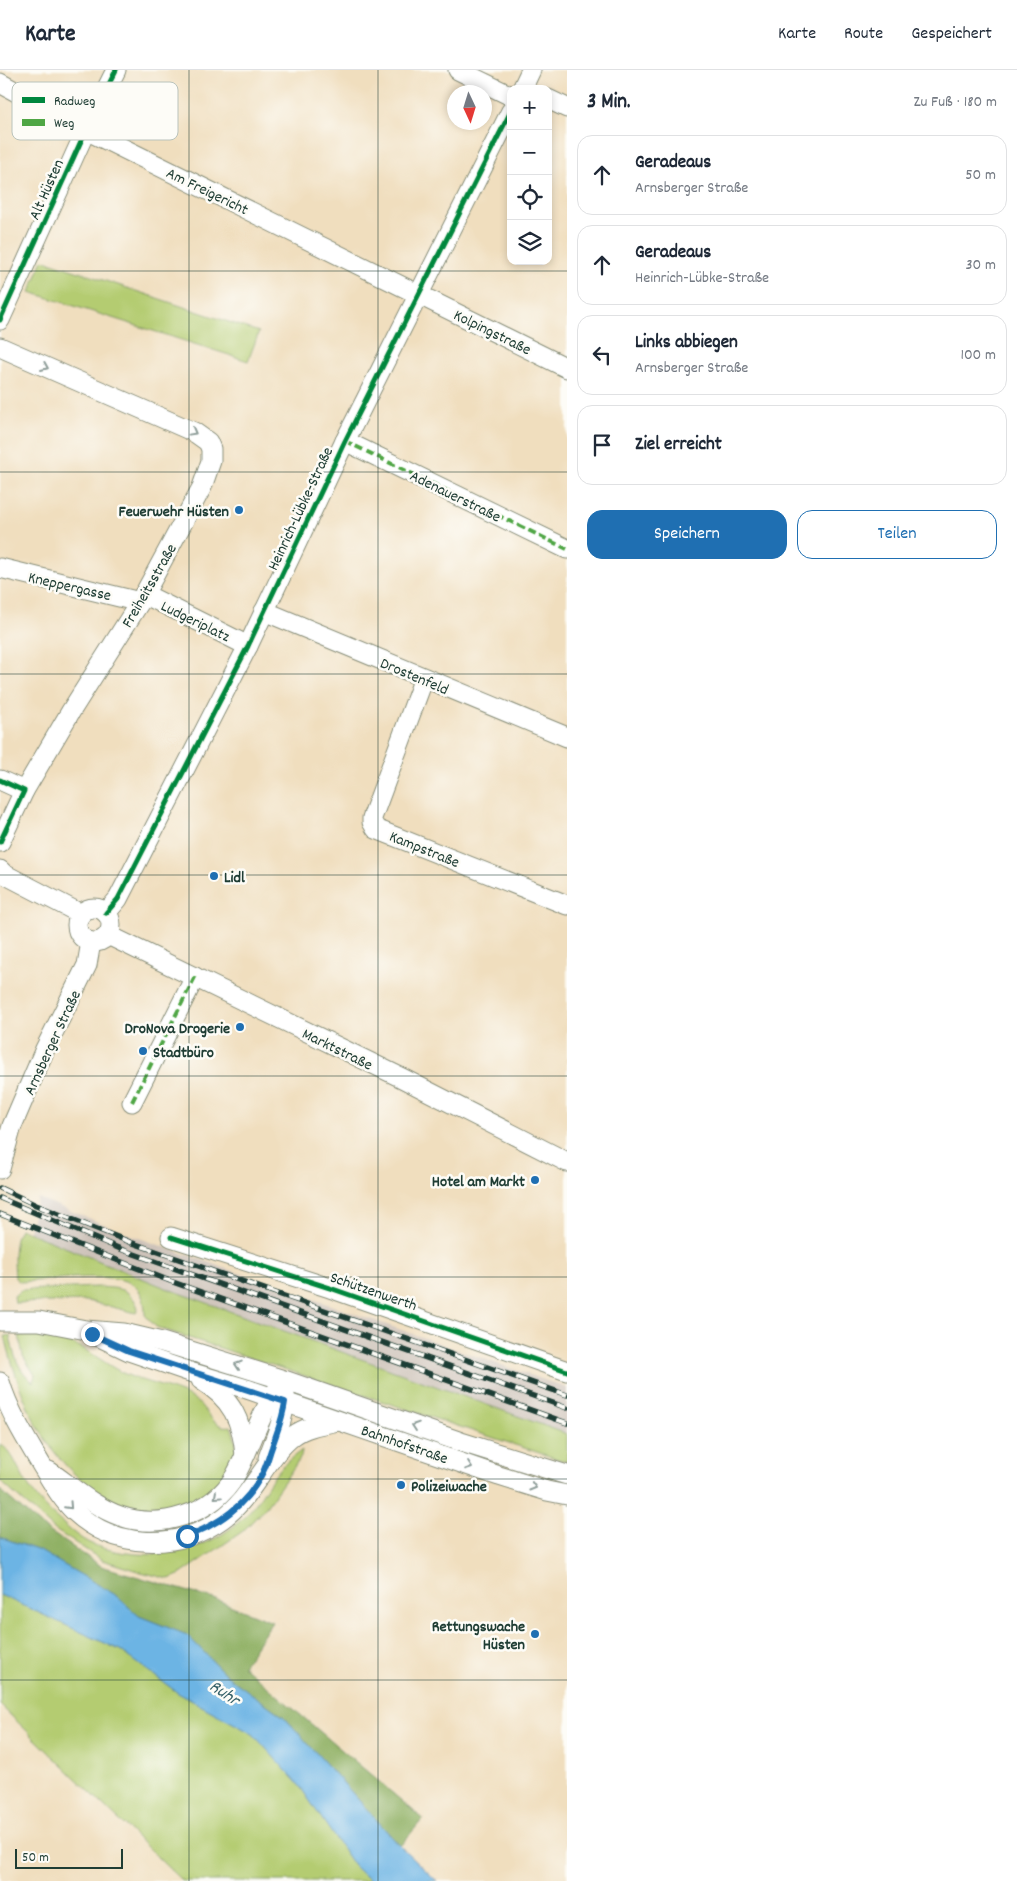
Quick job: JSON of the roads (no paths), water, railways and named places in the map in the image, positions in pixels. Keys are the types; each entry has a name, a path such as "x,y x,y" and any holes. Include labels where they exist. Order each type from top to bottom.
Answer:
{"street":[{"name":"Alt Hüsten","path":"110,82 116,70"},
{"path":"458,70 507,86"},
{"path":"523,85 531,70"},
{"name":"Am Freigericht","path":"0,84 12,90"},
{"path":"552,101 567,108"},
{"name":"Heinrich-Lübke-Straße","path":"106,913 118,899 248,646 345,441 507,119"},
{"name":"Alt Hüsten","path":"0,320 81,140"},
{"name":"Am Freigericht","path":"106,140 419,294"},
{"name":"Kolpingstraße","path":"419,294 567,368"},
{"name":"Freiheitsstraße","path":"0,347 194,432 208,442 212,454 208,472 183,525 142,598 71,711 24,791 0,842"},
{"name":"Adenauerstraße","path":"345,441 567,549"},
{"name":"Kneppergasse","path":"0,568 142,598"},
{"name":"Ludgeriplatz","path":"142,598 248,646"},
{"name":"Drostenfeld","path":"264,611 567,737"},
{"name":"Kampstraße","path":"424,678 372,818 374,826 567,905"},
{"path":"0,780 24,791"},
{"path":"0,870 4,874 81,914"},
{"path":"91,908 96,908 106,913 111,923 108,935 101,941 91,942 82,938 77,923 81,914 91,908"},
{"name":"Marktstraße","path":"108,935 195,976 567,1162"},
{"name":"Arnsberger Straße","path":"0,1169 12,1126 34,1075 87,965 91,942"},
{"path":"132,1102 195,976"},
{"name":"Schützenwerth","path":"171,1237 330,1288 567,1371"},
{"path":"0,1321 26,1320 67,1325 86,1330 115,1331 137,1335 284,1380 278,1400 263,1413 234,1478 208,1503 188,1515 164,1521 140,1520 116,1514 96,1504 42,1466"},
{"path":"86,1330 113,1345 278,1400"},
{"path":"190,1372 212,1387 232,1408 242,1430 245,1456"},
{"name":"Bahnhofstraße","path":"284,1380 461,1442 567,1475"},
{"path":"0,1382 15,1420 64,1501 86,1521 117,1536 151,1542 187,1536 214,1525 238,1506 262,1473 294,1436 315,1426 341,1421"},
{"path":"262,1473 283,1417 278,1400"},
{"name":"Bahnhofstraße","path":"278,1400 499,1476 567,1495"}],"water":[{"name":"Ruhr","path":"0,1537 40,1551 114,1594 139,1616 187,1635 227,1676 284,1717 400,1846 437,1881 370,1881 354,1866 299,1785 253,1734 178,1693 120,1650 0,1595"}],"railway":[{"path":"0,1188 36,1205 130,1242 567,1395"},
{"path":"0,1198 123,1250 567,1408"},
{"path":"0,1214 170,1281 567,1423"}],"place":[{"name":"Feuerwehr Hüsten","path":"239,510"},
{"name":"Lidl","path":"214,876"},
{"name":"DroNova Drogerie","path":"240,1027"},
{"name":"Stadtbüro","path":"143,1051"},
{"name":"Hotel am Markt","path":"535,1180"},
{"name":"Polizeiwache","path":"401,1485"},
{"name":"Rettungswache Hüsten","path":"535,1634"}]}
